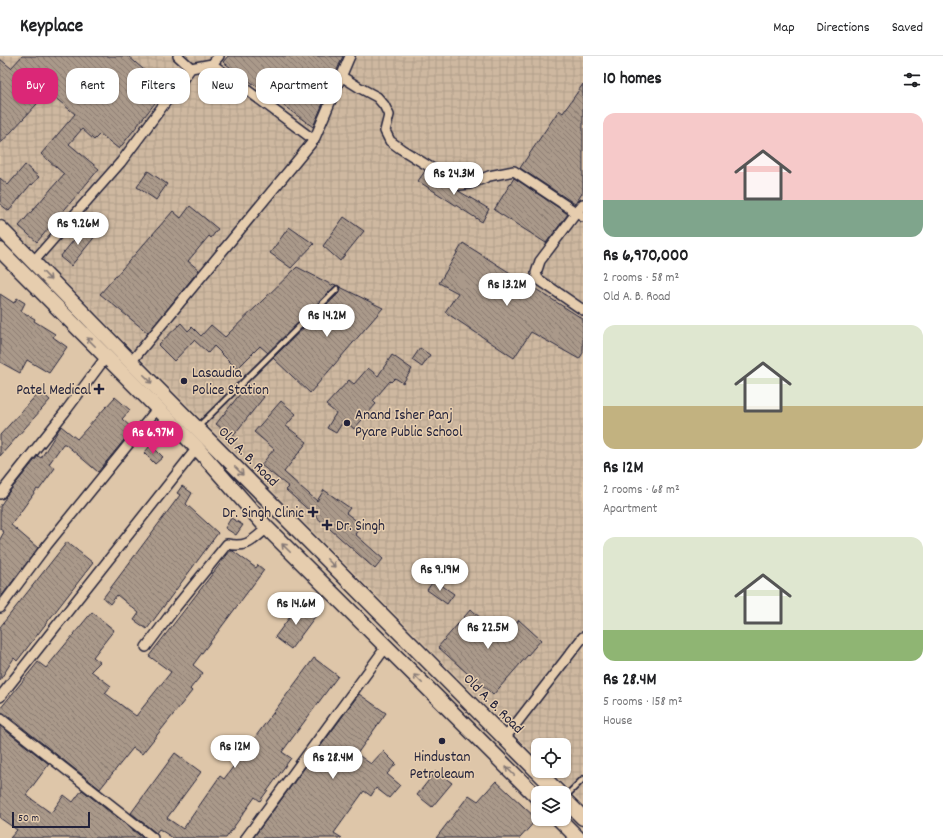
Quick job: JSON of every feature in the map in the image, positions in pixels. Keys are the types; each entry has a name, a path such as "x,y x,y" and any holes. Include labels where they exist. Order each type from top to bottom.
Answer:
{"main road":[{"name":"Old A. B. Road","path":"0,228 551,786"},
{"name":"Old A. B. Road","path":"0,250 197,448 267,528 531,791"},
{"path":"571,805 583,818"},
{"path":"566,826 578,838"}],"street":[{"path":"178,56 191,68"},
{"path":"33,262 120,162 191,68 212,64 220,56"},
{"path":"342,74 350,56"},
{"path":"212,64 314,140"},
{"path":"342,77 376,97 384,105 389,115 385,131 390,141 459,185 470,184 489,176 514,171 580,215"},
{"path":"131,362 314,140 329,104"},
{"path":"583,204 580,215 540,260 536,273 538,279 583,310"},
{"path":"0,494 65,412 106,357"},
{"path":"0,608 47,545 157,409"},
{"path":"0,697 197,448"},
{"path":"146,647 176,606 227,544 240,546 248,544 267,528"},
{"path":"505,738 583,637"},
{"path":"246,838 386,647"},
{"path":"0,718 153,838"}],"lane":[{"path":"197,428 337,289"},
{"path":"571,791 583,779"}],"shaded area":[{"path":"0,56 583,56 583,804 571,792 571,786 566,786 558,778 571,778 571,738 531,738 531,751 0,216"}],"building":[{"path":"22,56 128,56 142,68 127,68 127,104 154,104 119,149 100,134 94,140 82,129 69,144 99,169 37,242 19,226 64,174 41,154 75,114 58,100 58,68 12,68 12,104 37,104 0,144 0,59 11,68"},
{"path":"228,56 343,56 338,68 256,68 256,86 248,80 248,68 231,68 223,62"},
{"path":"583,84 583,192 575,204 520,168 559,110 563,113"},
{"path":"281,104 323,104 313,127"},
{"path":"25,165 39,177 32,185 31,184 9,211 0,204 0,178 8,185"},
{"path":"148,171 167,184 156,200 137,187"},
{"path":"425,171 489,209 482,222 418,181"},
{"path":"514,178 568,214 546,243 494,210"},
{"path":"190,206 218,229 211,238 209,236 188,261 199,270 148,333 100,294 173,211 181,218"},
{"path":"344,217 364,231 340,261 323,246"},
{"path":"86,225 97,234 71,266 60,257"},
{"path":"289,227 314,244 291,268 270,253"},
{"path":"463,243 583,319 583,353 579,359 531,332 514,358 445,312 458,293 439,283"},
{"path":"297,267 332,285 336,285 268,353 260,346 237,369 214,346 208,353 194,340 174,361 158,345 181,323 188,331 192,327 201,336 211,325 225,337"},
{"path":"340,287 383,308 310,393 273,358 340,292"},
{"path":"0,294 14,303 17,298 25,303 21,311 35,319 34,321 55,334 53,337 67,347 49,373 27,360 20,373 0,362"},
{"path":"420,348 430,355 422,367 412,360"},
{"path":"392,355 412,369 403,383 395,378 391,382 390,381 373,401 376,404 354,429 344,420 336,433 327,428 336,413 326,405 349,380 354,384 368,368 378,376"},
{"path":"248,384 264,397 232,437 216,424"},
{"path":"40,391 50,400 0,456 0,435"},
{"path":"115,397 130,410 122,419 133,429 98,472 65,444 63,444 49,464 55,468 39,490 37,489 11,525 38,548 0,598 0,539 4,532 0,529 0,506 5,497 38,456 41,458 61,426 77,439"},
{"path":"281,401 296,414 286,426 307,442 284,472 317,501 324,490 350,508 346,513 362,525 355,534 383,559 375,569 286,490 289,487 261,465 274,449 254,432"},
{"path":"151,445 163,457 155,464 144,453"},
{"path":"182,486 192,493 186,504 218,533 147,629 134,620 139,613 117,595 110,604 103,598 180,495 177,493"},
{"path":"231,518 243,525 236,535 225,528"},
{"path":"67,542 93,563 17,661 14,658 0,680 0,627"},
{"path":"230,551 233,551 256,568 258,565 264,570 193,665 203,673 190,689 192,691 142,754 133,748 100,789 4,713 0,712 0,709 38,662 46,668 92,612 114,630 93,657 100,662 91,671 111,686 105,693 136,716 171,672 149,656"},
{"path":"434,580 454,594 447,604 427,590"},
{"path":"301,602 317,614 291,649 275,637"},
{"path":"471,609 503,639 519,620 541,640 493,695 438,647"},
{"path":"314,658 338,676 282,752 291,758 260,801 255,797 226,838 173,838 159,829 156,833 131,813 175,753 201,772 167,818 183,829 220,776 224,779"},
{"path":"359,694 386,713 357,754 371,764 383,751 396,764 387,774 400,785 389,798 376,788 371,796 364,791 334,833 342,838 253,838"},
{"path":"0,726 49,764 26,795 51,813 64,795 73,802 82,790 143,838 10,838 17,830 0,818"},
{"path":"436,771 452,783 432,807 417,795"},
{"path":"496,781 531,813 531,826 520,838 436,838 469,795 478,801"}],"place":[{"name":"Lasaudia Police Station","path":"184,381"},
{"name":"Patel Medical","path":"99,389"},
{"name":"Anand Isher Panj Pyare Public School","path":"347,423"},
{"name":"Dr. Singh Clinic","path":"313,512"},
{"name":"Dr. Singh","path":"327,525"},
{"name":"Hindustan Petroleaum","path":"442,741"}]}
